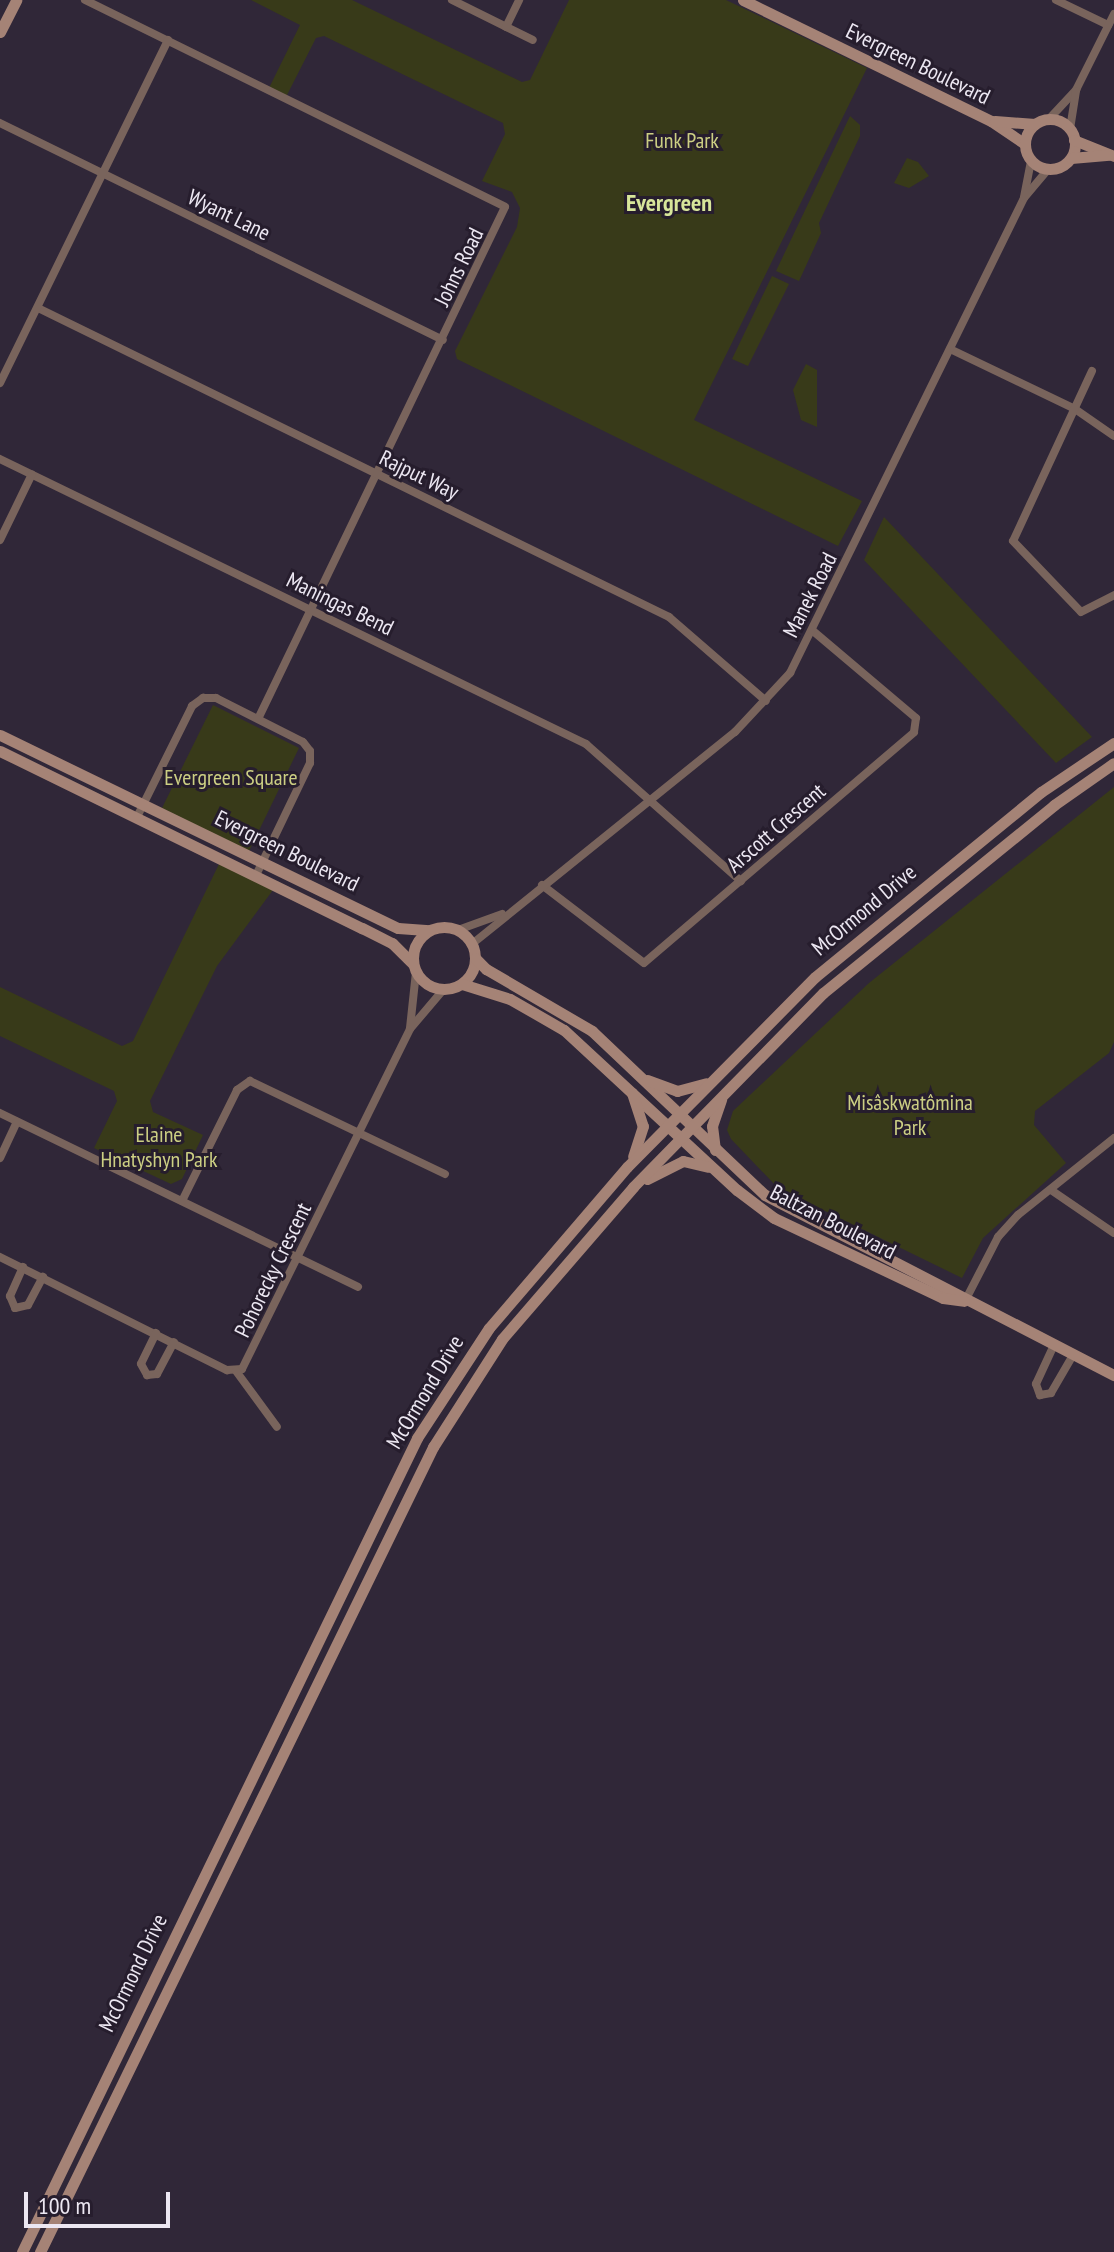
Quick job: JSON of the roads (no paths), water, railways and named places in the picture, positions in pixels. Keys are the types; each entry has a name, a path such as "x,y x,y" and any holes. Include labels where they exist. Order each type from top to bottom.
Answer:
{"main road":[{"path":"0,32 16,0"},
{"name":"Evergreen Boulevard","path":"743,0 759,4 991,121 1025,144"},
{"path":"1049,119 1112,155 1071,158 1049,168 1031,161 1025,144 1035,124 1049,119"},
{"name":"Evergreen Boulevard","path":"991,121 1035,124"},
{"path":"1071,158 1072,134"},
{"name":"Evergreen Boulevard","path":"0,735 398,928 429,930"},
{"name":"McOrmond Drive","path":"22,2252 417,1438 489,1328 627,1167 815,977 1041,792 1114,743"},
{"name":"Evergreen Boulevard","path":"0,751 392,943 414,968"},
{"name":"McOrmond Drive","path":"40,2252 433,1447 502,1339 633,1187 823,993 1042,814 1114,763"},
{"path":"627,1167 643,1126 629,1086 546,1018 510,999 462,984 443,990 427,985 414,968 415,945 429,930 458,930 472,944 475,958 486,969 579,1021 677,1115"},
{"path":"462,984 475,958"},
{"path":"640,1077 677,1091 717,1076"},
{"name":"Baltzan Boulevard","path":"629,1086 715,1169 792,1228 943,1298 965,1301"},
{"path":"715,1150 712,1126 723,1095"},
{"name":"Baltzan Boulevard","path":"677,1115 773,1200 947,1286 965,1301 1114,1375"},
{"path":"633,1187 683,1161 715,1169"}],"street":[{"name":"Johns Road","path":"85,0 505,207 258,719"},
{"path":"452,0 533,40"},
{"path":"506,27 519,0"},
{"path":"1056,0 1108,25"},
{"path":"1049,119 1076,90 1114,14"},
{"path":"0,383 168,40"},
{"path":"1072,134 1076,90"},
{"name":"Wyant Lane","path":"0,123 443,340"},
{"name":"Manek Road","path":"1024,198 1031,161"},
{"name":"Manek Road","path":"472,944 652,799 766,701 790,673 1024,198 1049,168"},
{"name":"Rajput Way","path":"38,308 669,617 766,701"},
{"path":"950,349 1075,409 1114,436"},
{"path":"1092,371 1013,541 1081,612 1114,595"},
{"name":"Maningas Bend","path":"0,459 566,733 603,756 741,881"},
{"path":"0,540 32,474"},
{"name":"Arscott Crescent","path":"542,885 644,963 917,727 916,718 813,631"},
{"path":"137,817 197,701 216,698 303,742 311,757 256,875"},
{"name":"Manek Road","path":"458,930 507,913"},
{"name":"Pohorecky Crescent","path":"410,1029 414,968"},
{"name":"Pohorecky Crescent","path":"236,1371 247,1364 410,1029 443,990"},
{"path":"182,1201 246,1082 445,1174"},
{"path":"0,1113 358,1287"},
{"path":"0,1158 17,1122"},
{"path":"965,1301 998,1237 1114,1138"},
{"path":"1051,1190 1114,1233"},
{"path":"0,1257 236,1371 277,1427"},
{"path":"23,1267 10,1296 15,1308 28,1305 43,1277"},
{"path":"156,1333 141,1364 147,1375 157,1374 174,1342"},
{"path":"1054,1345 1036,1384 1040,1395 1051,1393 1073,1355"}],"district":[{"name":"Evergreen","path":"669,203"}],"park label":[{"name":"Funk Park","path":"682,141"},
{"name":"Evergreen Square","path":"231,778"},
{"name":"Misâskwatômina Park","path":"910,1114"},
{"name":"Elaine Hnatyshyn Park","path":"159,1146"}]}
